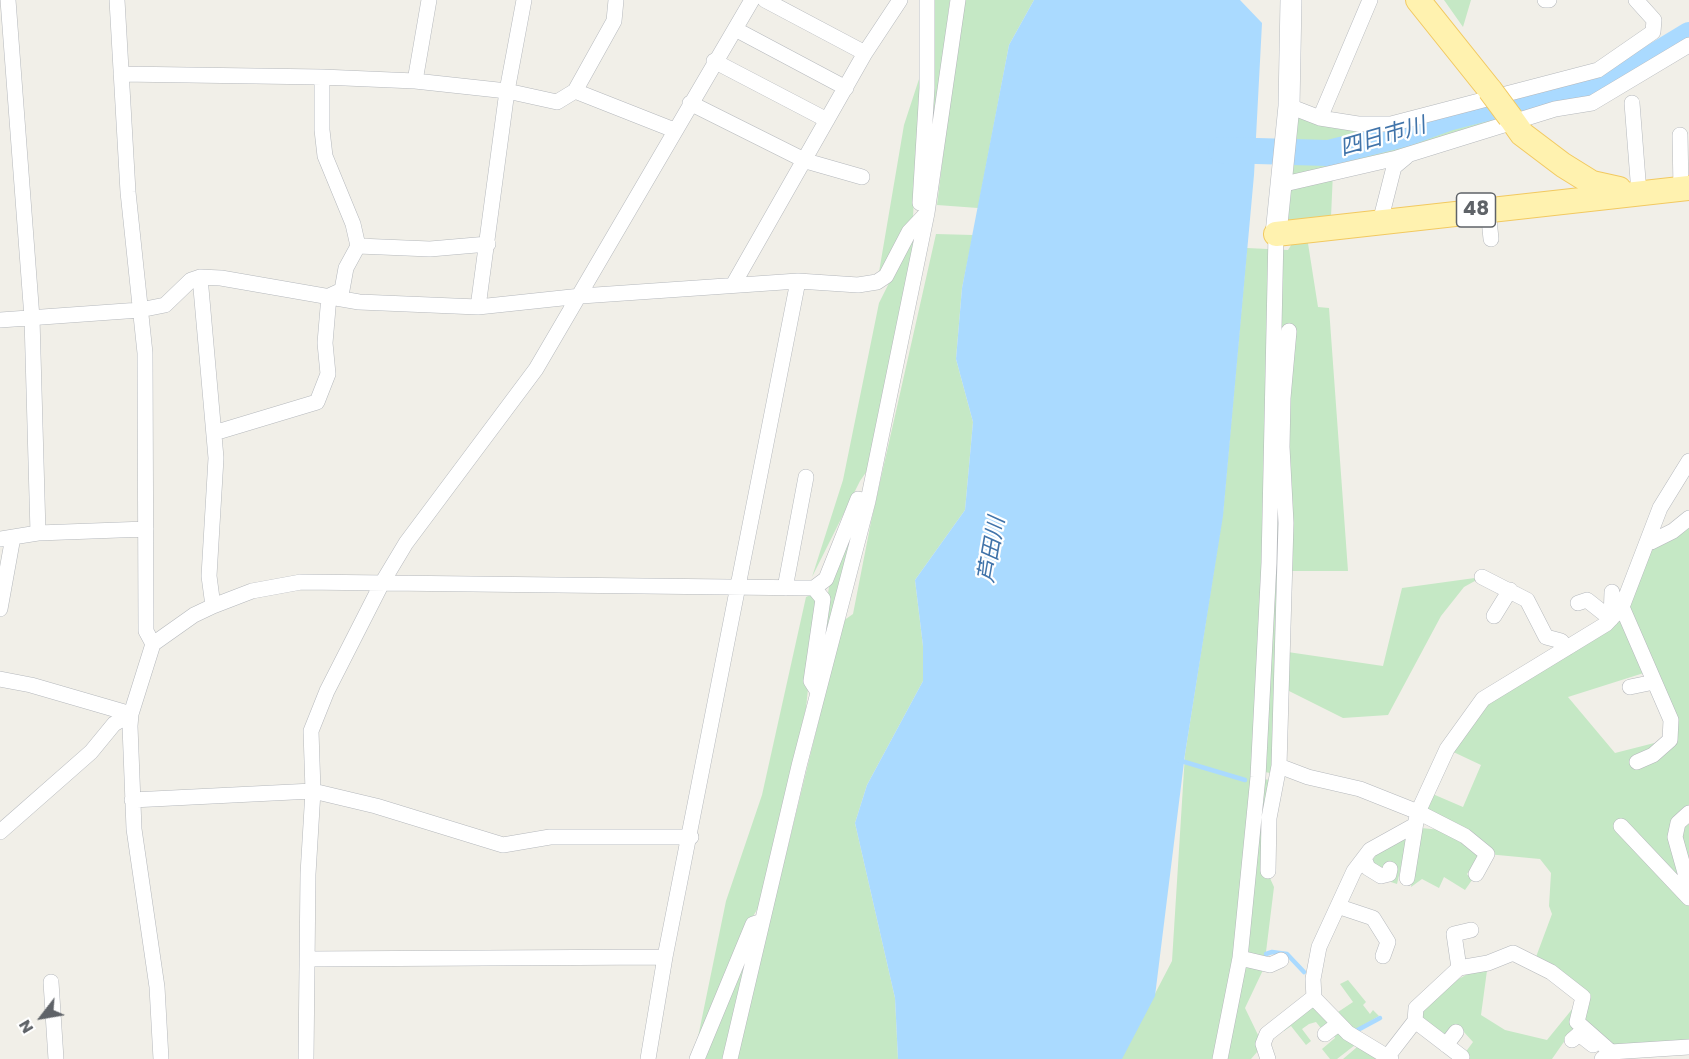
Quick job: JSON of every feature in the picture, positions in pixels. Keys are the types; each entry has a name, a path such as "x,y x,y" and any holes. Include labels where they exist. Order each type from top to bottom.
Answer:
{"main road":[{"name":"48","path":"1418,0 1522,134 1563,165 1592,183 1620,190 1639,191"},
{"name":"48","path":"1276,234 1639,191 1682,188"}],"street":[{"path":"8,0 32,318 38,533"},
{"path":"117,0 128,192 145,353 146,631 153,644"},
{"path":"415,81 429,0"},
{"path":"478,307 507,91 524,0"},
{"path":"121,74 322,76 415,81 507,91 557,102 575,91 614,21 616,0"},
{"path":"306,1059 308,874 313,791 311,731 327,691 382,583 406,543 536,369 581,296 714,61 752,0"},
{"path":"765,0 865,53"},
{"path":"733,285 806,161 865,53 900,0"},
{"path":"927,0 927,88 920,203 927,213"},
{"path":"730,1059 818,692 868,501 927,213 958,0"},
{"path":"1220,1059 1240,958 1258,777 1276,447 1276,234 1289,106 1291,0"},
{"path":"1320,118 1370,0"},
{"path":"1289,106 1320,118 1358,124 1391,124 1598,70 1653,32 1654,20 1636,0"},
{"path":"735,28 846,88"},
{"path":"1280,180 1410,154 1511,119 1592,103 1689,45"},
{"path":"714,61 827,120"},
{"path":"322,76 322,130 325,156 353,224 358,246 346,268 342,290 329,296"},
{"path":"575,91 674,130"},
{"path":"690,103 806,161 862,177"},
{"path":"1632,103 1639,191"},
{"path":"1680,135 1682,188"},
{"path":"1380,222 1394,167 1410,154"},
{"path":"1488,209 1491,239"},
{"path":"0,320 140,310 165,305 191,280 200,277 359,302 478,307 581,296 798,281 858,285 877,282 886,276 909,232 927,213"},
{"path":"358,246 430,249 488,244"},
{"path":"200,277 216,458 209,576 213,606"},
{"path":"648,1059 665,957 740,587 798,281"},
{"path":"214,433 317,402 328,374 325,343 329,296"},
{"path":"1268,871 1269,818 1279,766 1286,523 1276,447 1289,331"},
{"path":"1407,878 1417,817 1447,749 1483,699 1611,619 1622,607 1660,508 1689,461"},
{"path":"785,588 806,477"},
{"path":"161,1059 157,987 134,829 132,800 131,714 153,644 194,615 213,606 252,591 301,582 814,588 826,579 858,499 868,501"},
{"path":"1648,541 1651,542 1673,531 1689,518"},
{"path":"0,609 7,538 38,533 146,530"},
{"path":"1482,577 1527,600 1546,637 1561,641 1567,648"},
{"path":"814,588 823,599 810,681 818,692"},
{"path":"1494,616 1510,590"},
{"path":"1611,619 1612,592"},
{"path":"1578,603 1587,600 1611,619"},
{"path":"1622,607 1671,720 1670,740 1653,755 1638,762"},
{"path":"0,679 31,685 131,714"},
{"path":"1630,687 1654,682"},
{"path":"0,832 91,752 114,724 131,714"},
{"path":"1279,766 1308,777 1360,789 1417,817 1465,836 1487,854 1476,874"},
{"path":"132,800 313,791 376,806 503,845 549,837 690,837"},
{"path":"1689,813 1678,823 1675,837 1689,888"},
{"path":"1417,817 1370,850 1353,871 1340,907 1319,947 1312,979 1314,997 1348,1033 1390,1058 1415,1021 1416,1008 1459,968 1488,963 1514,953 1551,972 1582,997 1577,1022 1606,1055"},
{"path":"1621,826 1689,898"},
{"path":"1364,858 1368,868 1381,876 1389,874 1390,868"},
{"path":"1340,907 1373,918 1388,942 1383,956"},
{"path":"697,1059 753,924 762,921"},
{"path":"1459,968 1454,934 1471,930"},
{"path":"307,959 665,957"},
{"path":"1240,958 1273,967"},
{"path":"51,982 56,1059"},
{"path":"1268,1059 1263,1044 1267,1034 1314,997"},
{"path":"1415,1021 1462,1057"},
{"path":"1325,1034 1338,1024"},
{"path":"1446,1045 1456,1032"},
{"path":"1572,1040 1579,1034 1606,1055 1689,1047"}],"green space":[{"path":"934,0 950,0 930,156"},
{"path":"962,0 1034,0 1009,45 978,208 937,205"},
{"path":"1444,0 1471,0 1463,27"},
{"path":"1689,24 1689,46 1603,95 1333,172 1331,217 1277,223 1289,106 1358,124 1595,77"},
{"path":"920,76 913,217 885,272 879,272 904,125"},
{"path":"936,234 973,235 962,288 956,359 973,422 965,510 915,580 923,646 923,681 867,785 855,823 895,998 898,1059 736,1059 843,621 853,614 871,522"},
{"path":"1307,237 1318,307 1329,308 1348,571 1284,571 1281,651 1383,666 1402,588 1482,577 1464,587 1441,616 1388,715 1343,718 1281,687 1276,774 1259,771 1240,958 1217,1059 1121,1059 1172,961 1185,754 1223,512 1247,248 1288,250 1295,239"},
{"path":"910,241 916,241 869,468 860,481 812,577 843,480 879,303"},
{"path":"860,510 816,670 829,587"},
{"path":"1689,518 1689,1047 1611,1052 1577,1023 1552,1059 1464,1059 1462,1057 1473,1042 1463,1031 1449,1037 1417,1016 1453,982 1488,963 1481,1015 1505,1030 1547,1040 1582,997 1533,965 1552,914 1549,906 1551,873 1540,859 1487,854 1418,812 1428,792 1463,807 1481,765 1447,749 1483,699 1606,624 1644,551","holes":["1650,671 1678,737 1615,753 1568,697"]},
{"path":"813,594 817,603 806,708 758,908 740,938 697,1042 726,901 762,795 806,597"},
{"path":"1263,779 1271,780 1264,865 1274,887 1265,960 1245,955"},
{"path":"1421,828 1442,830 1481,856 1467,874 1472,880 1465,890 1444,877 1439,888 1422,879 1411,887"},
{"path":"1409,832 1397,884 1391,882 1396,875 1394,865 1386,863 1381,872 1370,864 1380,849"},
{"path":"753,934 723,1059 702,1059"},
{"path":"1244,965 1263,970 1245,1008 1259,1037 1257,1052 1251,1059 1227,1059"},
{"path":"1348,980 1366,1002 1363,1005 1370,1014 1373,1010 1379,1016 1353,1031 1335,1014 1353,1002 1340,984"},
{"path":"1315,1002 1333,1025 1324,1032 1316,1022 1302,1029 1311,1041 1306,1045 1291,1026 1284,1031 1280,1027"},
{"path":"1336,1029 1355,1045 1337,1059 1330,1059 1322,1049 1335,1038 1332,1032"},
{"path":"1363,1042 1391,1059 1343,1059"}],"water":[{"name":"芦田川","path":"1034,0 1240,0 1262,23 1254,175 1223,516 1185,754 1155,996 1122,1059 898,1059 895,998 855,823 867,785 923,681 923,646 915,580 965,510 973,422 956,359 962,288 1009,45"}],"waterway":[{"name":"四日市川","path":"1221,150 1328,153 1404,134 1448,118 1526,98 1571,91 1597,91 1689,35"},
{"path":"1178,760 1245,780"},
{"path":"1266,954 1272,952 1287,954 1304,972"},
{"path":"1354,1032 1380,1018"}]}
